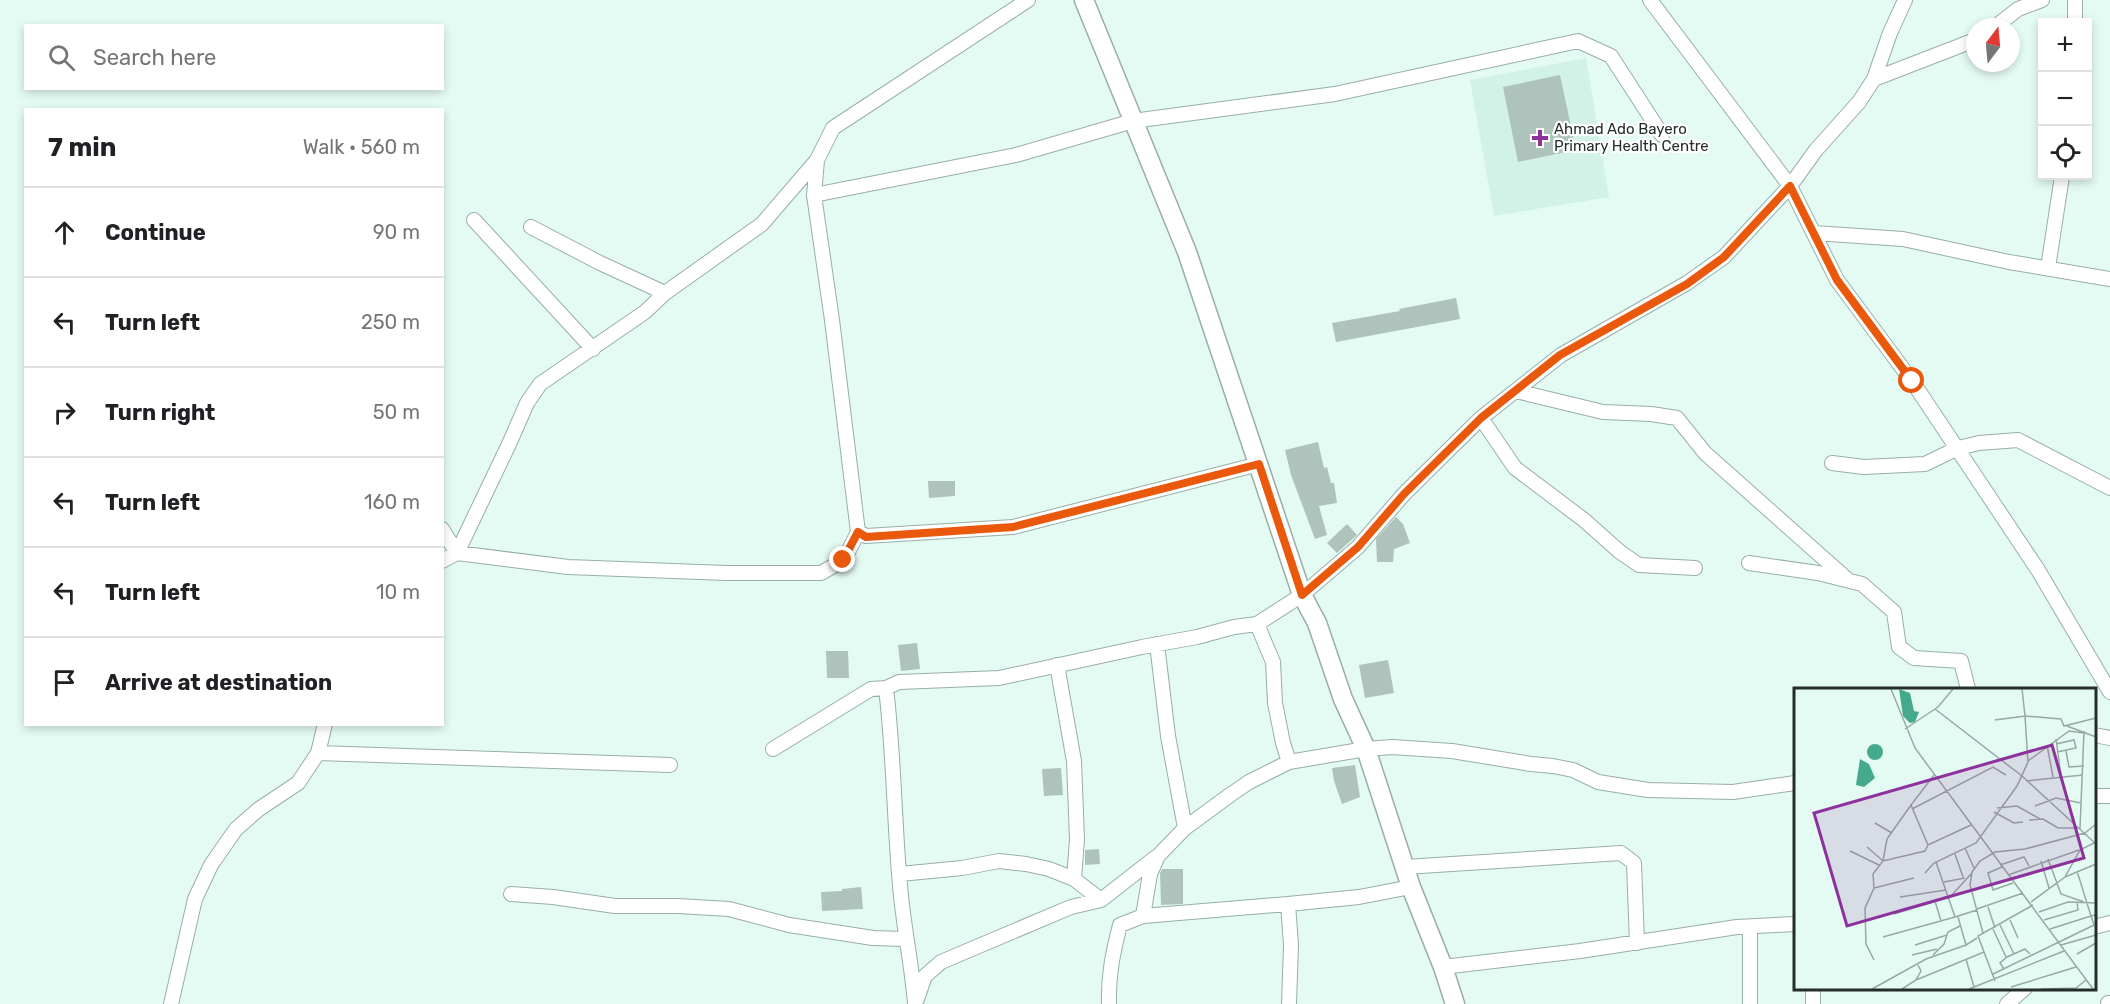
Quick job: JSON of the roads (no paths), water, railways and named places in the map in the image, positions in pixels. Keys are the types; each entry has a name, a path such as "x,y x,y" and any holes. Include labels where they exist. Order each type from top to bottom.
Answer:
{"street":[{"path":"457,553 527,403 540,384 593,350 645,312 665,293 762,224 817,160 833,128 1028,0"},
{"path":"1084,0 1187,252 1302,595 1317,623 1343,699 1366,749 1411,887 1455,1004"},
{"path":"1650,0 1790,186 1837,280 1912,381 1958,448 2038,570 2110,692"},
{"path":"773,749 871,689 886,688 899,682 999,678 1057,664 1257,624 1302,595 1358,547 1404,494 1481,418 1560,355 1687,284 1724,257 1790,186 1816,150 1859,102 1874,79 1890,33 1905,0"},
{"path":"2006,18 2018,9 2042,0"},
{"path":"2075,0 2075,18"},
{"path":"814,195 1016,155 1133,121 1335,94 1578,41 1611,56 1662,135"},
{"path":"1874,79 1966,43"},
{"path":"444,560 457,553 568,567 726,573 821,573 843,560 858,532 814,195 817,160"},
{"path":"2048,268 2061,180"},
{"path":"474,220 593,350"},
{"path":"531,227 600,263 665,293"},
{"path":"1814,233 1903,239 2110,279"},
{"path":"1516,391 1603,412 1650,414 1677,418 1705,453 1848,580"},
{"path":"1481,418 1515,468 1584,520 1620,552 1639,565 1695,568"},
{"path":"1832,463 1864,467 1924,464 1958,448 1979,443 2018,440 2110,488"},
{"path":"858,532 866,537 1013,527 1259,464"},
{"path":"444,532 457,553"},
{"path":"1749,563 1818,573 1862,584 1894,612 1899,647 1914,658 1961,661 1968,688"},
{"path":"1257,624 1273,662 1275,703 1289,762"},
{"path":"1157,644 1168,736 1185,828"},
{"path":"1057,664 1074,761 1077,839 1074,879"},
{"path":"886,688 892,738 905,939 912,969 915,1004"},
{"path":"171,1004 195,899 211,865 236,829 259,809 298,783 318,753 325,726"},
{"path":"2095,735 2110,738"},
{"path":"915,1004 925,976 941,962 1071,907 1101,900 1158,856 1185,828 1249,782 1289,762 1392,747 1452,751 1531,764 1553,765 1573,770 1598,782 1648,790 1733,792 1794,783"},
{"path":"318,753 670,765"},
{"path":"1405,867 1621,854 1634,863 1637,943"},
{"path":"1143,916 1150,874 1158,856"},
{"path":"900,874 962,868 999,861 1026,864 1049,869 1074,879 1101,900"},
{"path":"1109,1004 1108,981 1120,926 1143,916 1359,897 1411,887"},
{"path":"511,894 553,897 615,906 729,909 789,925 873,938 905,939"},
{"path":"1288,904 1291,945 1289,1004"},
{"path":"2095,927 2110,923"},
{"path":"1443,967 1580,951 1750,927 1794,924"},
{"path":"1750,927 1750,1004"},
{"path":"2007,1004 2023,989"}],"place":[{"name":"Ahmad Ado Bayero Primary Health Centre","path":"1540,138"}]}
